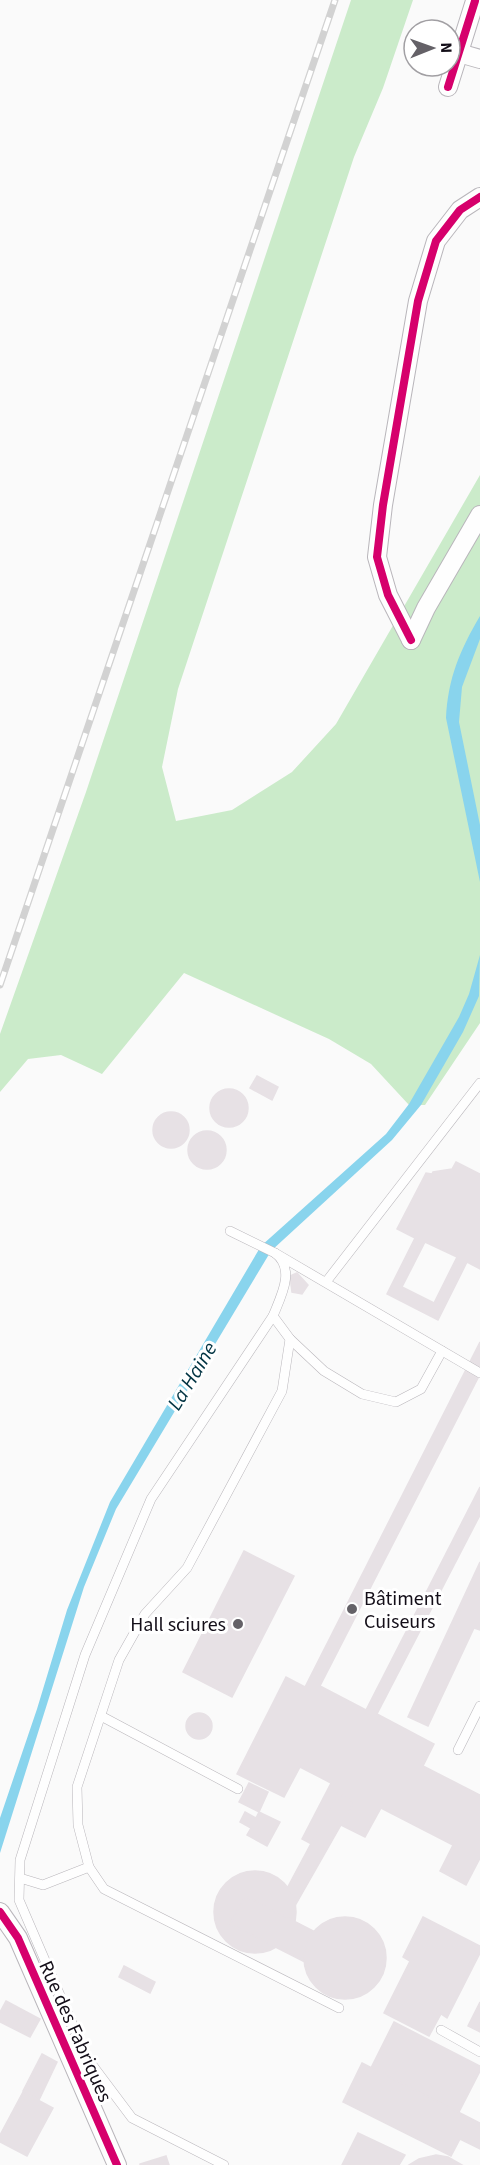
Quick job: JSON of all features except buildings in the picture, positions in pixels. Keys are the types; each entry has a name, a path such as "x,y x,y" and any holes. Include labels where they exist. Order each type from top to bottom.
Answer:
{"street":[{"path":"462,43 475,1"},
{"path":"462,54 480,59"},
{"path":"448,87 451,78"},
{"path":"480,197 460,210 436,240 418,301 383,505 377,557 388,595 411,640 426,608 480,515"},
{"name":"Rue des Fabriques","path":"0,1912 18,1938 117,2165"}],"lane":[{"path":"326,1282 480,1083"},
{"path":"230,1231 275,1253 480,1373"},
{"path":"225,2165 132,2118 115,2099 87,2058 19,1900 20,1860 85,1655 129,1546 151,1499 273,1316 285,1286 286,1268 275,1253"},
{"path":"273,1316 290,1339 324,1371 362,1394 396,1402 422,1389 442,1351"},
{"path":"290,1339 282,1391 187,1568 140,1624 119,1660 78,1787 78,1825 88,1867 104,1889 339,2008"},
{"path":"458,1750 480,1706"},
{"path":"101,1716 238,1789"},
{"path":"20,1878 43,1885 88,1867"},
{"path":"441,2031 480,2052"}],"green space":[{"path":"351,0 413,0 407,18 402,18 402,32 383,88 354,157 178,689 162,767 176,821 232,810 292,772 336,724 480,475 480,1023 425,1105 409,1105 371,1064 329,1039 184,973 102,1074 61,1055 28,1059 0,1092 0,1034 86,792"}],"water":[{"path":"480,616 480,639 462,687 459,722 480,825 480,882 446,718 449,690 456,665"},
{"name":"La Haine","path":"480,955 479,996 463,1032 421,1105 392,1140 271,1251 116,1509 84,1587 0,1853 0,1818 67,1610 110,1502 261,1246 386,1134 409,1104 459,1017 469,994"}],"railway":[{"path":"0,985 335,0"}],"cycle path":[{"path":"448,87 475,1"},
{"path":"411,640 388,595 377,557 383,505 418,301 436,241 460,210 480,197"},
{"path":"0,1912 18,1938 117,2165"}],"place":[{"name":"Bâtiment Cuiseurs","path":"352,1609"},
{"name":"Hall sciures","path":"238,1624"}]}
